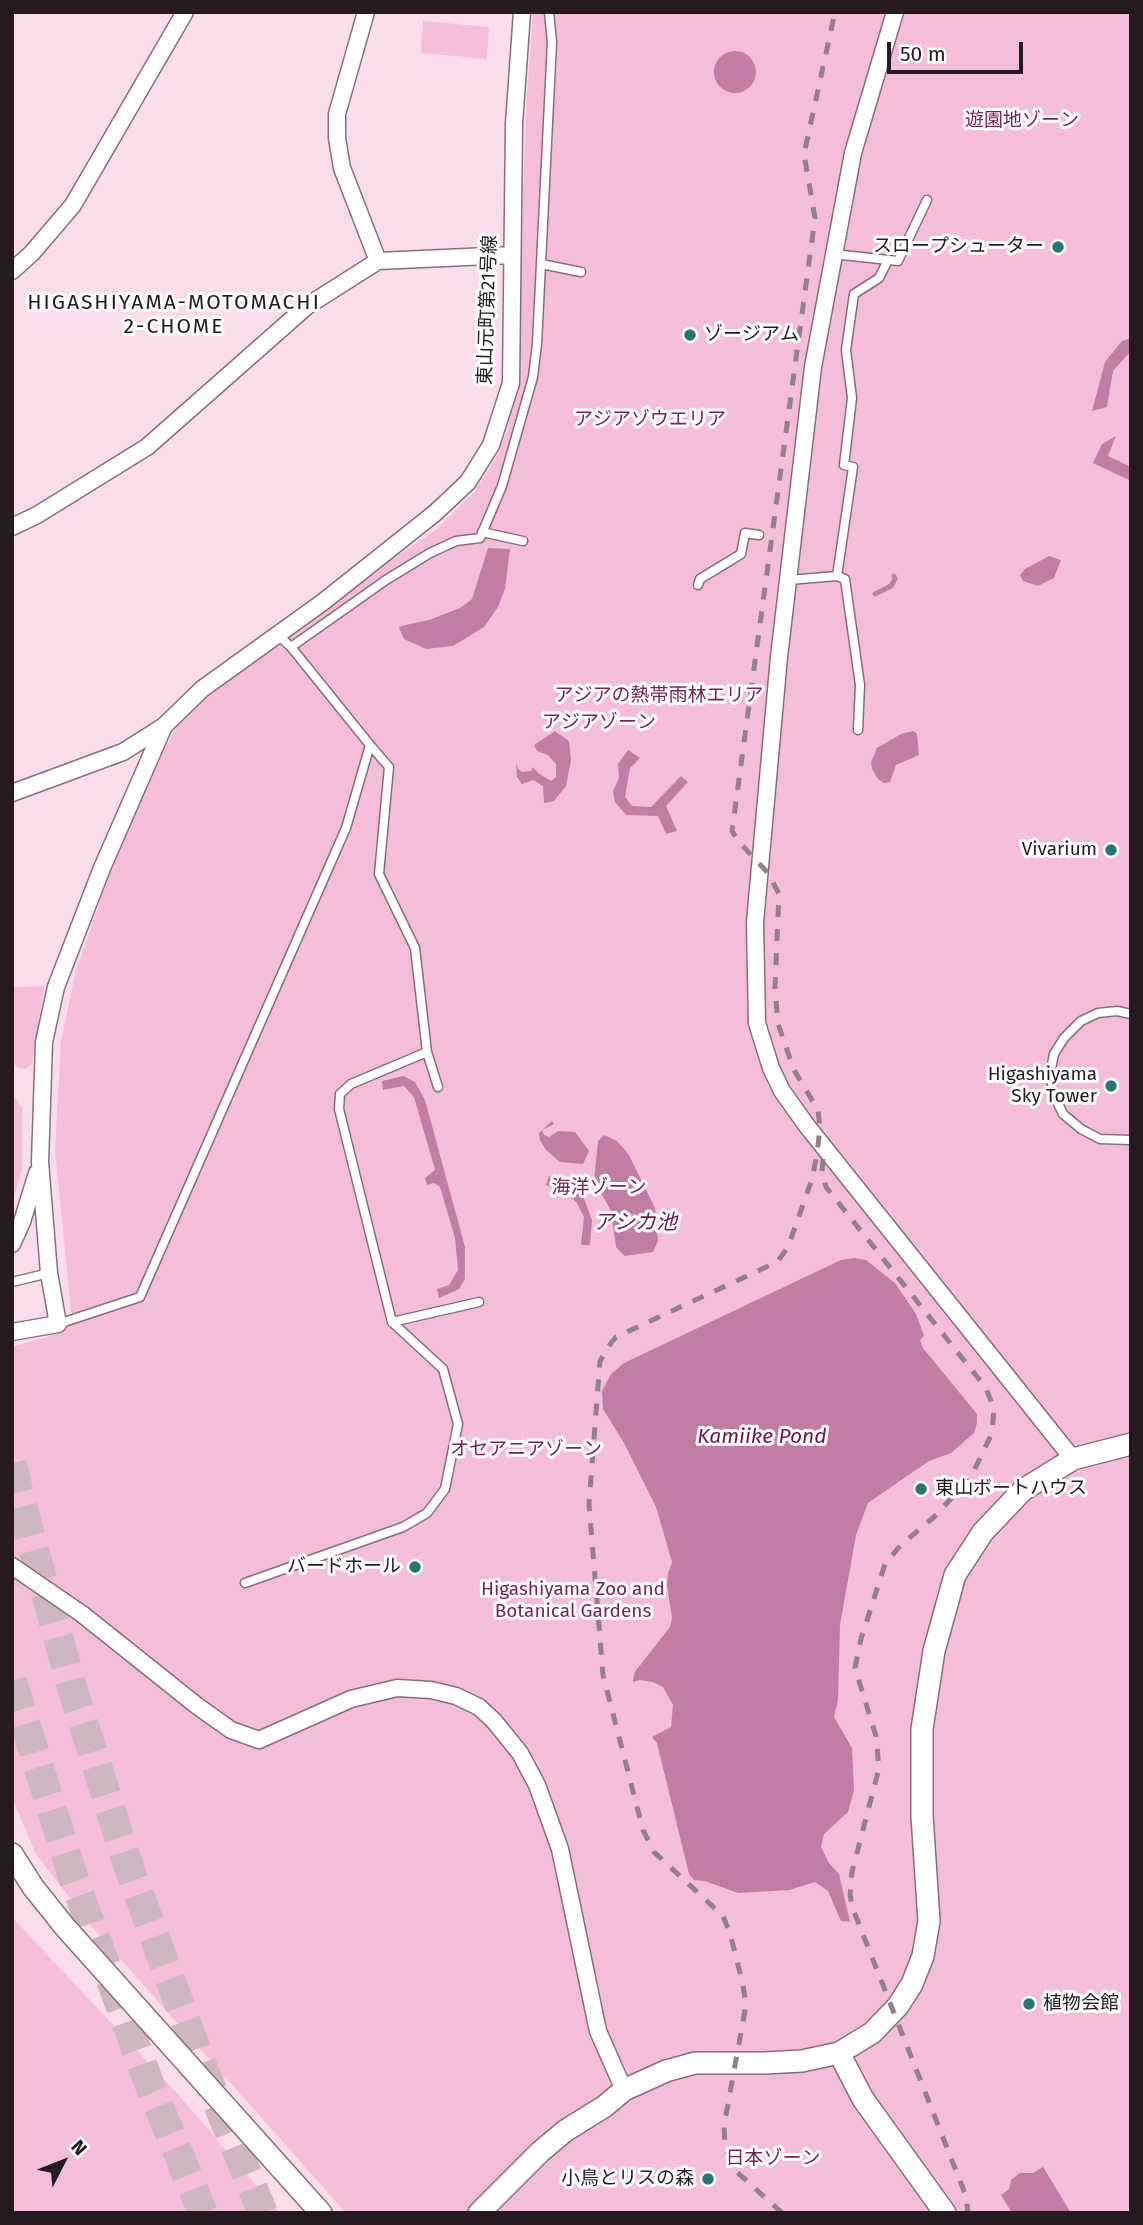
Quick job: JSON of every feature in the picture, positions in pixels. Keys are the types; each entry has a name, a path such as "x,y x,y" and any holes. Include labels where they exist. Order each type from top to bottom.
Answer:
{"street":[{"path":"12,271 33,253 73,205 184,12"},
{"path":"366,12 337,114 337,138 342,168 378,261"},
{"name":"東山元町第21号線","path":"163,726 202,689 381,558 435,513 468,482 491,445 511,383 514,124 522,12"},
{"path":"895,12 853,153 813,367 779,657 755,922 757,1023 771,1068 782,1091 807,1126 1073,1459"},
{"path":"12,527 37,515 147,447 307,306 378,261 511,255"},
{"path":"12,793 123,752 163,726"},
{"path":"12,1332 58,1324 49,1273 40,1162 44,1042 57,987 102,868 163,726"},
{"path":"12,1244 22,1222 40,1162"},
{"path":"479,2213 548,2145 565,2131 606,2106 624,2090 666,2071 695,2063 802,2061 839,2053 872,2033 898,2007 912,1984 923,1956 929,1921 922,1816 922,1729 934,1651 955,1575 983,1532 1023,1490 1073,1459 1131,1444"},
{"path":"12,1566 82,1614 222,1724 259,1740 351,1699 397,1688 431,1690 456,1696 479,1707 520,1753 537,1785 560,1849 598,2031 624,2090"},
{"path":"12,1854 33,1887 65,1927 321,2213"},
{"path":"839,2053 863,2099 945,2213"}],"lane":[{"path":"291,647 419,560 456,541 480,538 502,486 533,377 537,344 552,42 549,12"},
{"path":"833,254 898,261 928,201"},
{"path":"837,576 853,467 844,466 852,398 846,350 854,294 879,278 888,260"},
{"path":"541,264 581,272"},
{"path":"482,532 523,541"},
{"path":"698,585 700,579 741,554 745,533 759,535"},
{"path":"789,580 837,576 845,579 860,685 858,730"},
{"path":"277,634 291,647 389,767 379,874 415,948 427,1052 438,1087"},
{"path":"58,1324 140,1297 346,828 370,745"},
{"path":"1131,1014 1108,1012 1081,1021 1064,1038 1054,1054 1050,1074 1054,1095 1063,1114 1081,1129 1100,1139 1131,1140"},
{"path":"245,1583 403,1527 427,1513 445,1489 458,1424 443,1368 392,1322 339,1109 340,1094 351,1084 427,1052"},
{"path":"12,1282 49,1273"},
{"path":"392,1322 479,1302"}],"green space":[{"name":"Higashiyama Zoo and Botanical Gardens","path":"533,12 1131,12 1131,2213 346,2213 91,1926 36,1854 12,1798 12,1347 56,1334 72,1322 55,1149 61,1041 75,974 129,816 185,711 372,573 437,529 475,491 495,459 508,430 516,359"},
{"path":"423,21 489,27 487,59 421,53"},
{"path":"44,986 32,1064 26,1069 18,1068 12,1062 12,987"},
{"path":"12,1093 22,1107 22,1171 12,1202"},
{"path":"12,1917 175,2091 280,2213 12,2213"}],"water":[{"path":"735,51 750,57 756,72 750,87 735,93 720,87 714,72 720,57"},
{"path":"1131,338 1131,351 1113,371 1107,407 1092,411 1105,362 1122,341"},
{"path":"1116,436 1108,456 1131,467 1131,481 1093,463 1102,444"},
{"path":"488,548 510,549 505,589 498,607 484,627 453,646 426,649 404,639 399,628 401,626 429,620 460,608 472,599"},
{"path":"1049,556 1061,560 1054,578 1038,586 1023,581 1020,575 1025,569"},
{"path":"555,731 569,741 571,760 566,786 554,801 544,803 543,786 533,780 522,784 517,777 516,763 522,772 531,771 533,767 551,781 556,777 556,764 548,755 537,751 534,745"},
{"path":"913,731 917,734 919,755 896,765 890,782 884,783 872,769 871,762 877,748 901,734"},
{"path":"628,750 640,758 630,768 625,797 632,806 651,807 681,776 688,782 666,806 677,831 666,834 658,816 626,815 615,802 613,791 619,778 618,764"},
{"path":"403,1076 415,1082 425,1100 465,1247 465,1279 459,1289 439,1298 437,1289 449,1285 458,1270 455,1238 440,1187 434,1183 427,1185 425,1178 435,1170 414,1097 404,1086 383,1090 382,1081"},
{"path":"542,1130 544,1135 549,1137 558,1131 575,1132 589,1151 583,1164 560,1162 546,1150 540,1140 539,1133"},
{"name":"アシカ池","path":"604,1135 617,1141 629,1155 655,1208 658,1241 653,1252 625,1256 616,1247 611,1211 594,1180 598,1141"},
{"path":"549,1176 563,1180 583,1196 592,1220 590,1245 581,1245 584,1217 577,1203 565,1191 546,1185"},
{"name":"Kamiike Pond","path":"841,1260 866,1260 895,1283 916,1314 924,1336 920,1340 923,1348 977,1414 977,1423 974,1433 951,1453 929,1461 868,1503 856,1535 840,1625 838,1700 834,1717 852,1748 854,1790 848,1812 824,1834 821,1847 829,1863 839,1874 850,1922 841,1921 828,1891 815,1882 789,1890 738,1893 705,1881 694,1880 689,1874 657,1743 652,1737 671,1727 673,1705 663,1687 653,1682 633,1682 634,1673 670,1627 672,1618 667,1585 672,1562 656,1507 624,1443 603,1409 602,1391 611,1374 624,1363"},
{"path":"1043,2167 1071,2213 1012,2213 1001,2195 1009,2189 1011,2180 1020,2173 1033,2173"}],"waterway":[{"path":"875,594 891,586 894,576"}],"tunnel":[{"path":"12,1463 71,1684 127,1862 201,2063 263,2213"},
{"path":"12,1681 73,1877 149,2083 203,2213"}],"railway":[{"path":"782,2213 736,2171 725,2146 724,2126 746,2005 743,1985 723,1916 654,1852 643,1830 603,1675 589,1504 600,1361 611,1343 616,1337 777,1262 788,1247 812,1179 817,1154 820,1128 818,1110 794,1070 778,1024 775,987 779,894 768,873 732,831 815,218 804,154 835,12"},
{"path":"823,1159 822,1173 826,1187 986,1388 994,1409 992,1433 971,1477 885,1564 861,1639 855,1668 876,1736 878,1772 852,1872 850,1895 853,1909 966,2196 968,2213"}],"place":[{"name":"スロープシューター","path":"1058,247"},
{"name":"ゾージアム","path":"690,335"},
{"name":"Vivarium","path":"1111,850"},
{"name":"Higashiyama Sky Tower","path":"1111,1086"},
{"name":"東山ボートハウス","path":"921,1489"},
{"name":"バードホール","path":"415,1567"},
{"name":"植物会館","path":"1029,2004"},
{"name":"小鳥とリスの森","path":"708,2179"}],"district":[{"name":"HIGASHIYAMA-MOTOMACHI 2-CHOME","path":"174,315"}],"park label":[{"name":"遊園地ゾーン","path":"1022,121"},
{"name":"アジアゾウエリア","path":"650,420"},
{"name":"アジアの熱帯雨林エリア","path":"659,696"},
{"name":"アジアゾーン","path":"599,723"},
{"name":"海洋ゾーン","path":"599,1188"},
{"name":"オセアニアゾーン","path":"526,1450"},
{"name":"日本ゾーン","path":"773,2159"}]}
